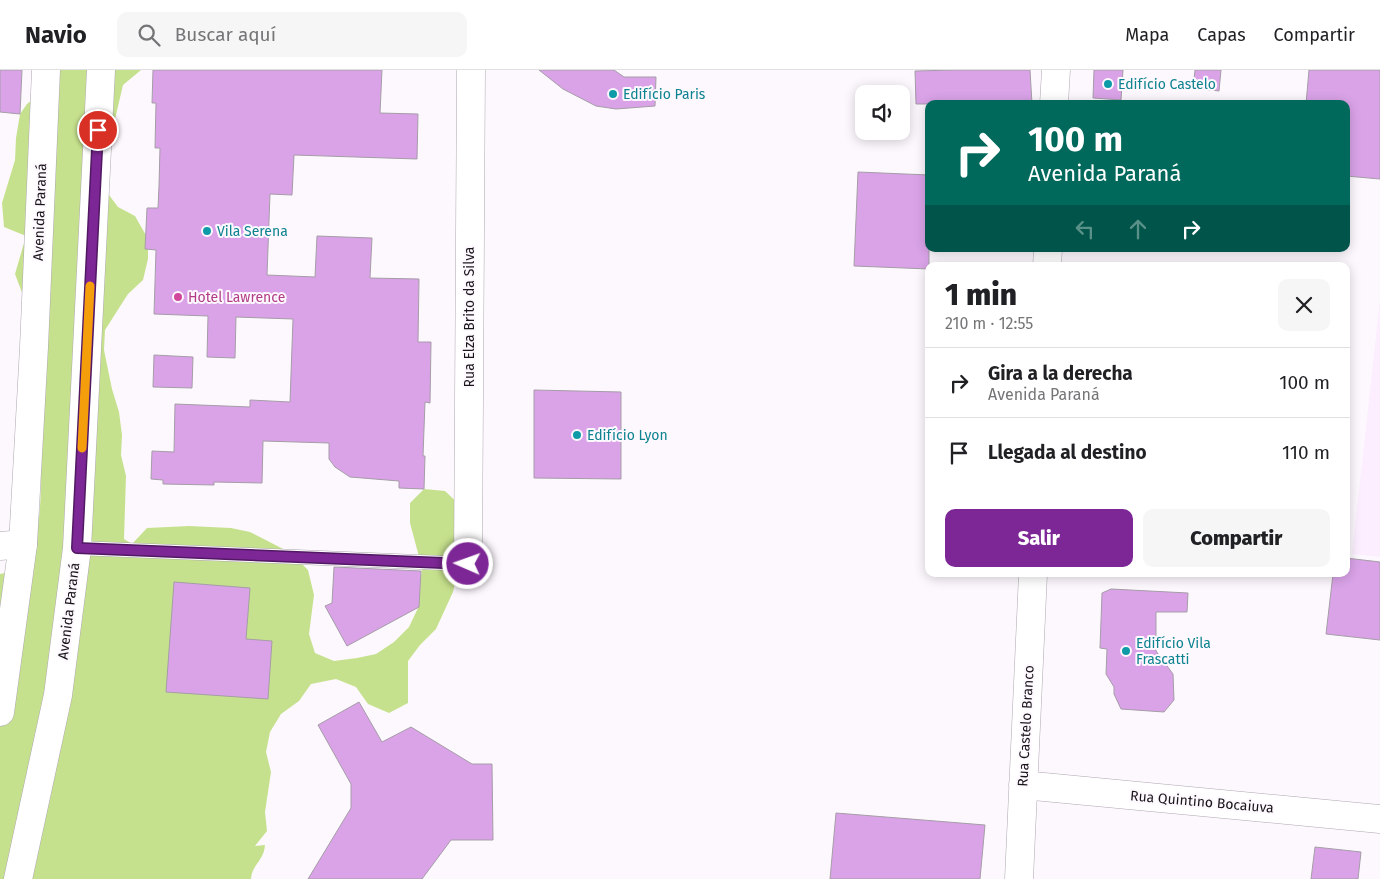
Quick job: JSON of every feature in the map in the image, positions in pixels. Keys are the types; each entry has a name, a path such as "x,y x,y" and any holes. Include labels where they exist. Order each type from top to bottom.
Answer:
{"main road":[{"name":"Avenida Paraná","path":"0,712 12,545 34,347 46,70"},
{"name":"Avenida Paraná","path":"18,879 58,695 77,548 101,70"},
{"name":"Rua Elza Brito da Silva","path":"468,564 471,70"},
{"path":"1054,100 1056,70"},
{"name":"Rua Castelo Branco","path":"1019,879 1033,577"},
{"name":"Rua Quintino Bocaiuva","path":"1023,785 1380,819"}],"lane":[{"path":"77,548 468,564"}],"shaded area":[{"path":"1380,300 1380,557 1352,554"}],"green space":[{"path":"52,70 141,70 123,85 108,149 106,191 118,207 135,216 148,239 148,259 143,280 128,294 105,330 104,350 119,412 122,435 121,455 126,476 124,539 132,544 147,528 189,526 231,528 250,532 291,553 308,570 314,595 309,634 315,653 334,661 376,654 394,642 409,627 418,608 422,568 410,523 410,503 424,489 445,491 461,506 463,545 453,592 436,629 420,645 408,661 408,703 389,713 368,704 356,687 336,679 311,684 299,701 281,714 270,732 266,752 271,772 265,812 267,831 255,846 265,845 263,855 253,870 251,879 0,879 0,574 20,570 31,548 39,518 41,483 24,298 15,274 26,236 4,227 2,203 15,160 20,114 27,104 44,90"}],"building":[{"path":"0,70 22,70 20,114 0,112"},
{"path":"153,70 382,70 380,113 418,114 417,159 294,155 292,195 270,194 267,275 315,277 317,236 372,238 370,278 419,279 418,342 431,342 430,403 425,402 424,489 399,488 399,481 350,477 335,467 329,459 329,443 263,441 262,483 214,482 214,485 163,484 163,480 151,479 152,451 174,452 175,404 250,407 250,400 290,402 293,319 236,317 235,358 207,357 208,316 154,314 156,250 145,249 147,208 158,208 159,186 160,148 155,148 156,103 152,103"},
{"name":"Edifício Paris","path":"539,70 614,70 624,77 656,77 655,106 616,109 596,106 563,89"},
{"path":"1030,70 1032,100 925,100 925,104 916,104 915,71"},
{"name":"Edifício Castelo","path":"1094,70 1123,70 1121,100 1093,98"},
{"path":"1195,70 1221,70 1219,91 1193,88"},
{"path":"1309,70 1380,70 1380,179 1350,176 1350,100 1306,100"},
{"path":"858,172 925,175 925,252 929,252 929,262 925,262 925,269 854,266"},
{"path":"154,355 193,357 192,388 153,387"},
{"name":"Edifício Lyon","path":"534,390 621,392 621,479 534,478"},
{"path":"1350,558 1380,562 1380,640 1326,634 1333,577 1350,577"},
{"path":"334,567 421,571 419,607 347,646 325,606 332,603"},
{"path":"174,582 250,588 246,639 272,641 268,699 166,692"},
{"name":"Edifício Vila Frascatti","path":"1111,589 1188,593 1187,612 1156,612 1156,651 1173,674 1174,700 1164,712 1121,709 1114,694 1114,687 1106,674 1107,649 1100,648 1102,593"},
{"path":"359,702 382,742 411,727 472,764 492,764 493,840 451,840 422,879 308,879 351,808 351,784 318,725"},
{"path":"836,813 985,825 980,879 830,879"},
{"path":"1315,847 1361,852 1358,879 1311,879"}],"slow traffic":[{"path":"82,448 90,286"}],"place":[{"name":"Edifício Castelo","path":"1108,84"},
{"name":"Edifício Paris","path":"613,94"},
{"name":"Vila Serena","path":"207,231"},
{"name":"Hotel Lawrence","path":"178,297"},
{"name":"Edifício Lyon","path":"577,435"},
{"name":"Edifício Vila Frascatti","path":"1126,651"}],"route":[{"path":"98,130 77,548 468,564"}]}
